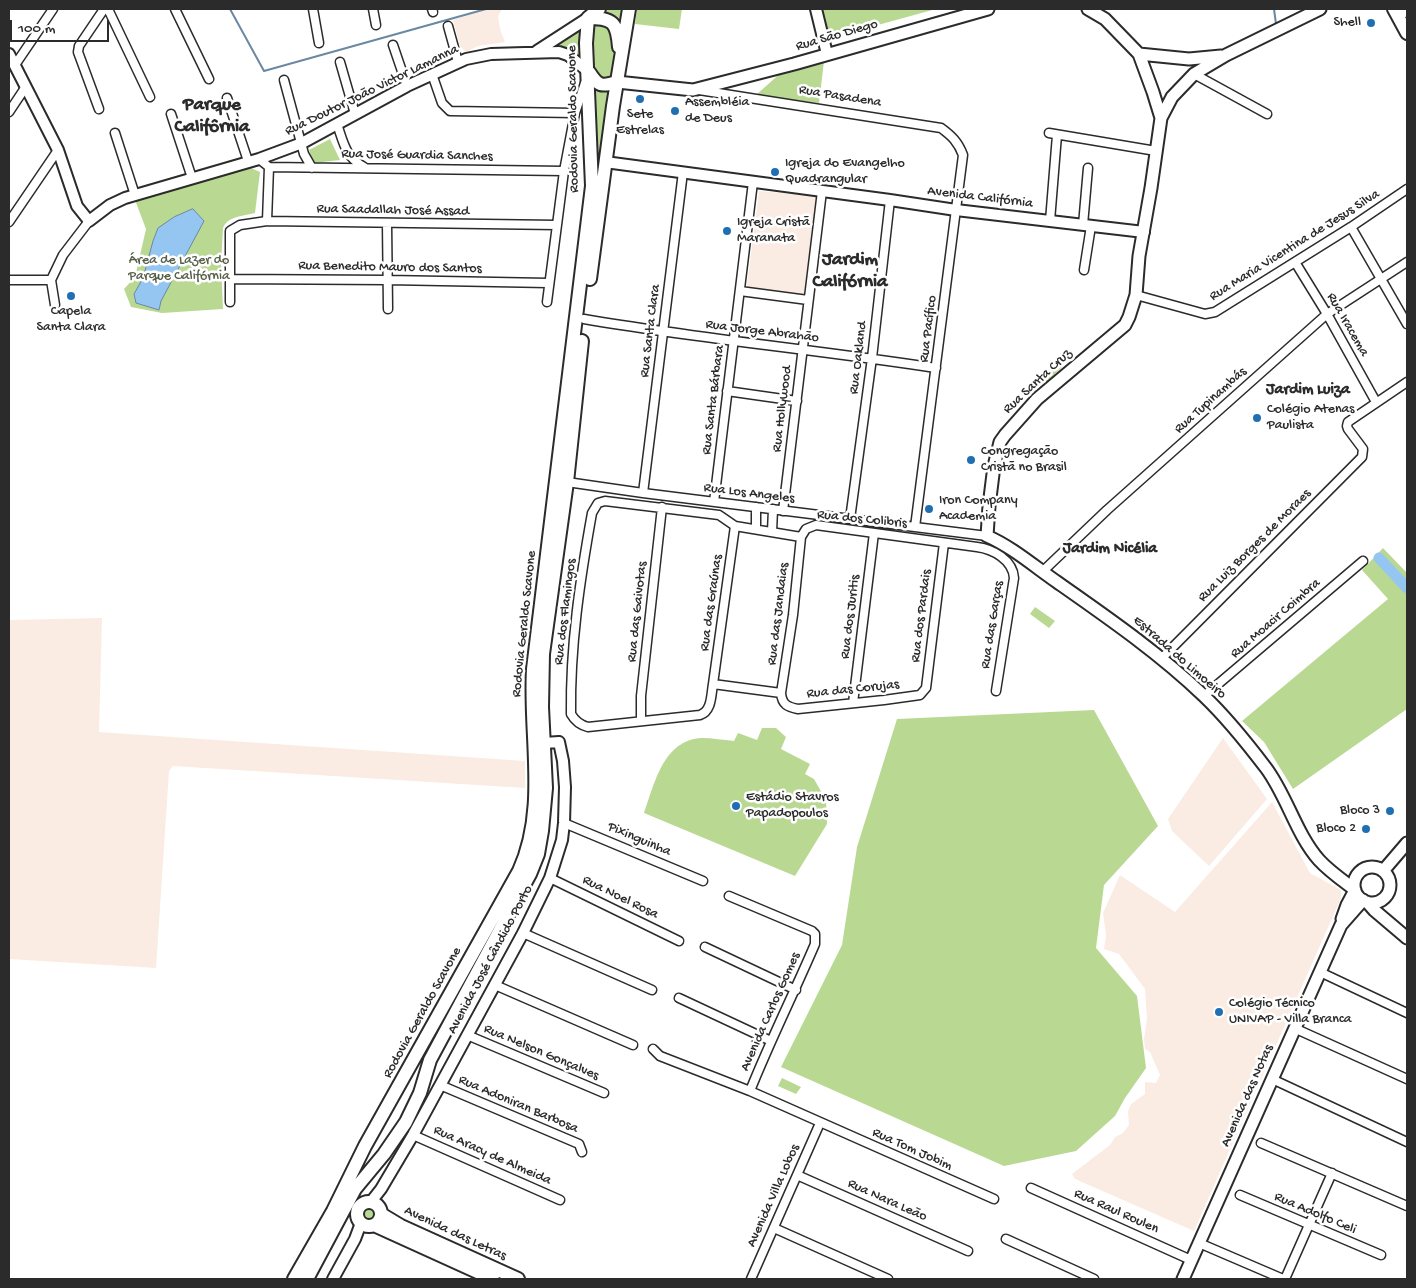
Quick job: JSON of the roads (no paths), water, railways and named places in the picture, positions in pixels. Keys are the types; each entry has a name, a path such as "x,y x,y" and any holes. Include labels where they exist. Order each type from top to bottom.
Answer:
{"main road":[{"path":"588,18 599,9"},
{"name":"Rodovia Geraldo Scavone","path":"294,1279 359,1183 384,1154 406,1122 420,1092 430,1060 534,865 540,842 546,788 542,682 543,654 567,482 584,319 605,162 629,9"},
{"name":"Rua São Diego","path":"619,75 693,90 719,88 827,54 988,9"},
{"path":"1088,9 1105,19 1139,54 1161,118"},
{"path":"1136,295 1139,256 1161,118 1172,98 1194,74 1226,55 1320,9"},
{"path":"1394,9 1407,33"},
{"path":"588,18 610,20 617,28 619,75 605,85 595,81 588,72"},
{"name":"Rodovia Geraldo Scavone","path":"307,1279 365,1146 388,1108 519,871 525,858 531,835 535,796 532,706 533,669 592,186 586,43 588,18"},
{"path":"1139,54 1189,59 1226,55"},
{"path":"1189,59 1194,68 1194,74"},
{"path":"1153,92 1172,98"},
{"name":"Rua Santa Cruz","path":"987,536 991,485 1000,442 1014,423 1037,399 1124,325 1129,317 1136,295"},
{"name":"Estrada do Limoeiro","path":"987,536 1009,548 1116,623 1204,696 1268,770 1281,791 1306,841 1320,860 1354,890"},
{"path":"1383,871 1407,843"},
{"path":"1328,868 1356,876 1369,867 1383,871 1389,882 1386,895 1386,910 1393,925"},
{"name":"Avenida das Notas","path":"1182,1279 1341,925 1343,913 1354,890 1356,876"},
{"path":"1354,890 1407,938"},
{"name":"Avenida das Notas","path":"1341,925 1365,901 1378,902 1386,895"},
{"path":"388,1108 400,1109 405,1114 406,1122"},
{"path":"365,1146 374,1153 384,1154"},
{"path":"336,1216 370,1215 359,1183"},
{"name":"Avenida das Letras","path":"370,1215 493,1279"},
{"name":"Avenida das Letras","path":"370,1215 401,1226 518,1279"}],"street":[{"path":"15,65 53,9"},
{"path":"99,109 78,52 79,46 104,9"},
{"path":"108,9 150,96"},
{"path":"175,9 209,79"},
{"path":"313,9 319,42"},
{"path":"373,9 376,25"},
{"path":"816,9 827,54"},
{"path":"536,52 588,18"},
{"path":"448,26 458,62"},
{"path":"393,45 407,86"},
{"name":"Rua Doutor João Victor Lamanna","path":"51,280 63,255 89,221 110,205 134,195 253,160 302,143 407,86 458,62 491,54 559,52 568,55 588,72"},
{"path":"9,54 58,150 78,206 89,221"},
{"path":"340,62 355,114"},
{"path":"547,302 564,171 574,113 588,72"},
{"path":"432,74 442,103 450,111 574,113"},
{"path":"1194,74 1266,114"},
{"path":"284,80 306,158 312,168"},
{"path":"9,112 25,88"},
{"name":"Rua Pasadena","path":"719,88 941,128 954,137"},
{"path":"227,98 253,160 269,167 267,221"},
{"path":"171,114 192,178"},
{"path":"337,124 347,152 354,161 364,168"},
{"path":"115,133 134,195"},
{"path":"1050,221 1053,134 1156,151"},
{"name":"Rua Pacífico","path":"915,526 962,155 954,137"},
{"path":"9,222 58,150"},
{"name":"Avenida Califórnia","path":"605,162 956,210 1144,232"},
{"name":"Rua José Guardia Sanches","path":"269,167 564,171"},
{"path":"1084,270 1088,168"},
{"name":"Rua Santa Clara","path":"643,493 683,172"},
{"name":"Rua Santa Bárbara","path":"714,502 752,182"},
{"name":"Rua Hollywood","path":"783,511 822,191"},
{"name":"Rua Maria Vicentina de Jesus Silva","path":"1136,295 1205,314 1216,312 1406,192"},
{"name":"Rua Oakland","path":"850,519 872,358 890,200"},
{"name":"Rua Saadallah José Assad","path":"231,279 230,230 240,225 267,221 557,226"},
{"path":"387,223 388,309"},
{"path":"1351,228 1407,324"},
{"name":"Rua Iracema","path":"1296,262 1376,402"},
{"name":"Rua Tupinambás","path":"1042,572 1107,510 1327,314 1407,262"},
{"path":"230,302 231,279"},
{"name":"Rua Benedito Mauro dos Santos","path":"231,279 548,283"},
{"path":"9,280 51,280 55,305"},
{"path":"740,291 808,300"},
{"name":"Rua Jorge Abrahão","path":"584,319 664,333 872,358 936,368"},
{"path":"1376,402 1407,382"},
{"path":"727,391 797,401"},
{"name":"Rua Luiz Borges de Moraes","path":"1161,659 1359,460 1363,450 1347,426 1352,418 1376,402"},
{"name":"Rua Los Angeles","path":"567,482 773,510 987,536"},
{"name":"Rua dos Colibris","path":"598,503 605,501 720,515 735,526 801,537 806,529 816,524 989,549 1009,564"},
{"name":"Rua dos Flamingos","path":"598,503 592,513 580,582 572,651 571,714 578,723 588,727 641,721"},
{"name":"Rua das Gaivotas","path":"641,721 641,696 662,507"},
{"path":"756,507 756,529"},
{"path":"772,532 773,510"},
{"name":"Rua das Graúnas","path":"713,684 735,526"},
{"name":"Rua dos Juritis","path":"853,703 874,533"},
{"name":"Rua das Jandaias","path":"781,693 793,615 801,537"},
{"name":"Rua dos Pardais","path":"923,692 926,688 944,543"},
{"name":"Rua Moacir Coimbra","path":"1204,696 1363,561"},
{"name":"Rua das Garças","path":"996,691 1014,578 1009,564"},
{"path":"641,721 707,712 713,684 781,693"},
{"name":"Rua das Corujas","path":"781,693 783,701 789,708 798,708 916,696 923,692"},
{"name":"Avenida José Cândido Porto","path":"333,1279 370,1215 381,1189 413,1135 495,985 550,878 562,840 565,787 561,748 558,742 544,743"},
{"name":"Pixinguinha","path":"564,823 703,881"},
{"name":"Rua Noel Rosa","path":"550,878 679,941"},
{"name":"Avenida Carlos Gomes","path":"729,896 812,931 815,934 815,944 796,990 770,1041 750,1091"},
{"path":"523,933 652,990"},
{"path":"705,947 796,990"},
{"path":"1320,972 1407,1013"},
{"path":"495,985 633,1045"},
{"path":"679,998 770,1041"},
{"path":"1294,1028 1407,1079"},
{"name":"Rua Nelson Gonçalves","path":"467,1036 604,1093"},
{"name":"Rua Tom Jobim","path":"654,1049 660,1056 750,1091 994,1200"},
{"path":"1272,1078 1407,1142"},
{"name":"Rua Adoniran Barbosa","path":"440,1085 579,1144 582,1152"},
{"name":"Avenida Villa Lobos","path":"751,1279 820,1123"},
{"name":"Rua Aracy de Almeida","path":"413,1135 560,1200"},
{"path":"1261,1143 1406,1206"},
{"path":"1199,1243 1284,1279 1332,1173"},
{"name":"Rua Nara Leão","path":"797,1175 968,1250"},
{"name":"Rua Raul Roulen","path":"1031,1188 1191,1260"},
{"name":"Rua Adolfo Celi","path":"1240,1194 1381,1256"},
{"path":"774,1228 888,1279"},
{"path":"1006,1239 1094,1279"}],"water":[{"path":"193,209 204,221 161,301 159,310 136,303 134,294 143,278 158,228 174,217"}],"waterway":[{"path":"230,9 264,71 486,9"},
{"path":"1274,9 1276,24"},
{"path":"1379,558 1407,588"}],"place":[{"name":"Shell","path":"1371,23"},
{"name":"Sete Estrelas","path":"640,99"},
{"name":"Assembléia de Deus","path":"675,111"},
{"name":"Igreja do Evangelho Quadrangular","path":"775,172"},
{"name":"Igreja Cristã Maranata","path":"727,231"},
{"name":"Capela Santa Clara","path":"71,296"},
{"name":"Colégio Atenas Paulista","path":"1257,418"},
{"name":"Congregação Cristã no Brasil","path":"971,460"},
{"name":"Iron Company Academia","path":"929,509"},
{"name":"Estádio Stavros Papadopoulos","path":"736,806"},
{"name":"Bloco 3","path":"1390,811"},
{"name":"Bloco 2","path":"1366,829"},
{"name":"Colégio Técnico UNIVAP - Villa Branca","path":"1219,1012"}],"district":[{"name":"Parque Califôrnia","path":"212,117"},
{"name":"Jardim Califórnia","path":"850,272"},
{"name":"Jardim Luiza","path":"1308,391"},
{"name":"Jardim Nicélia","path":"1110,550"}],"park label":[{"name":"Área de Lazer do Parque Califórnia","path":"179,270"}]}
